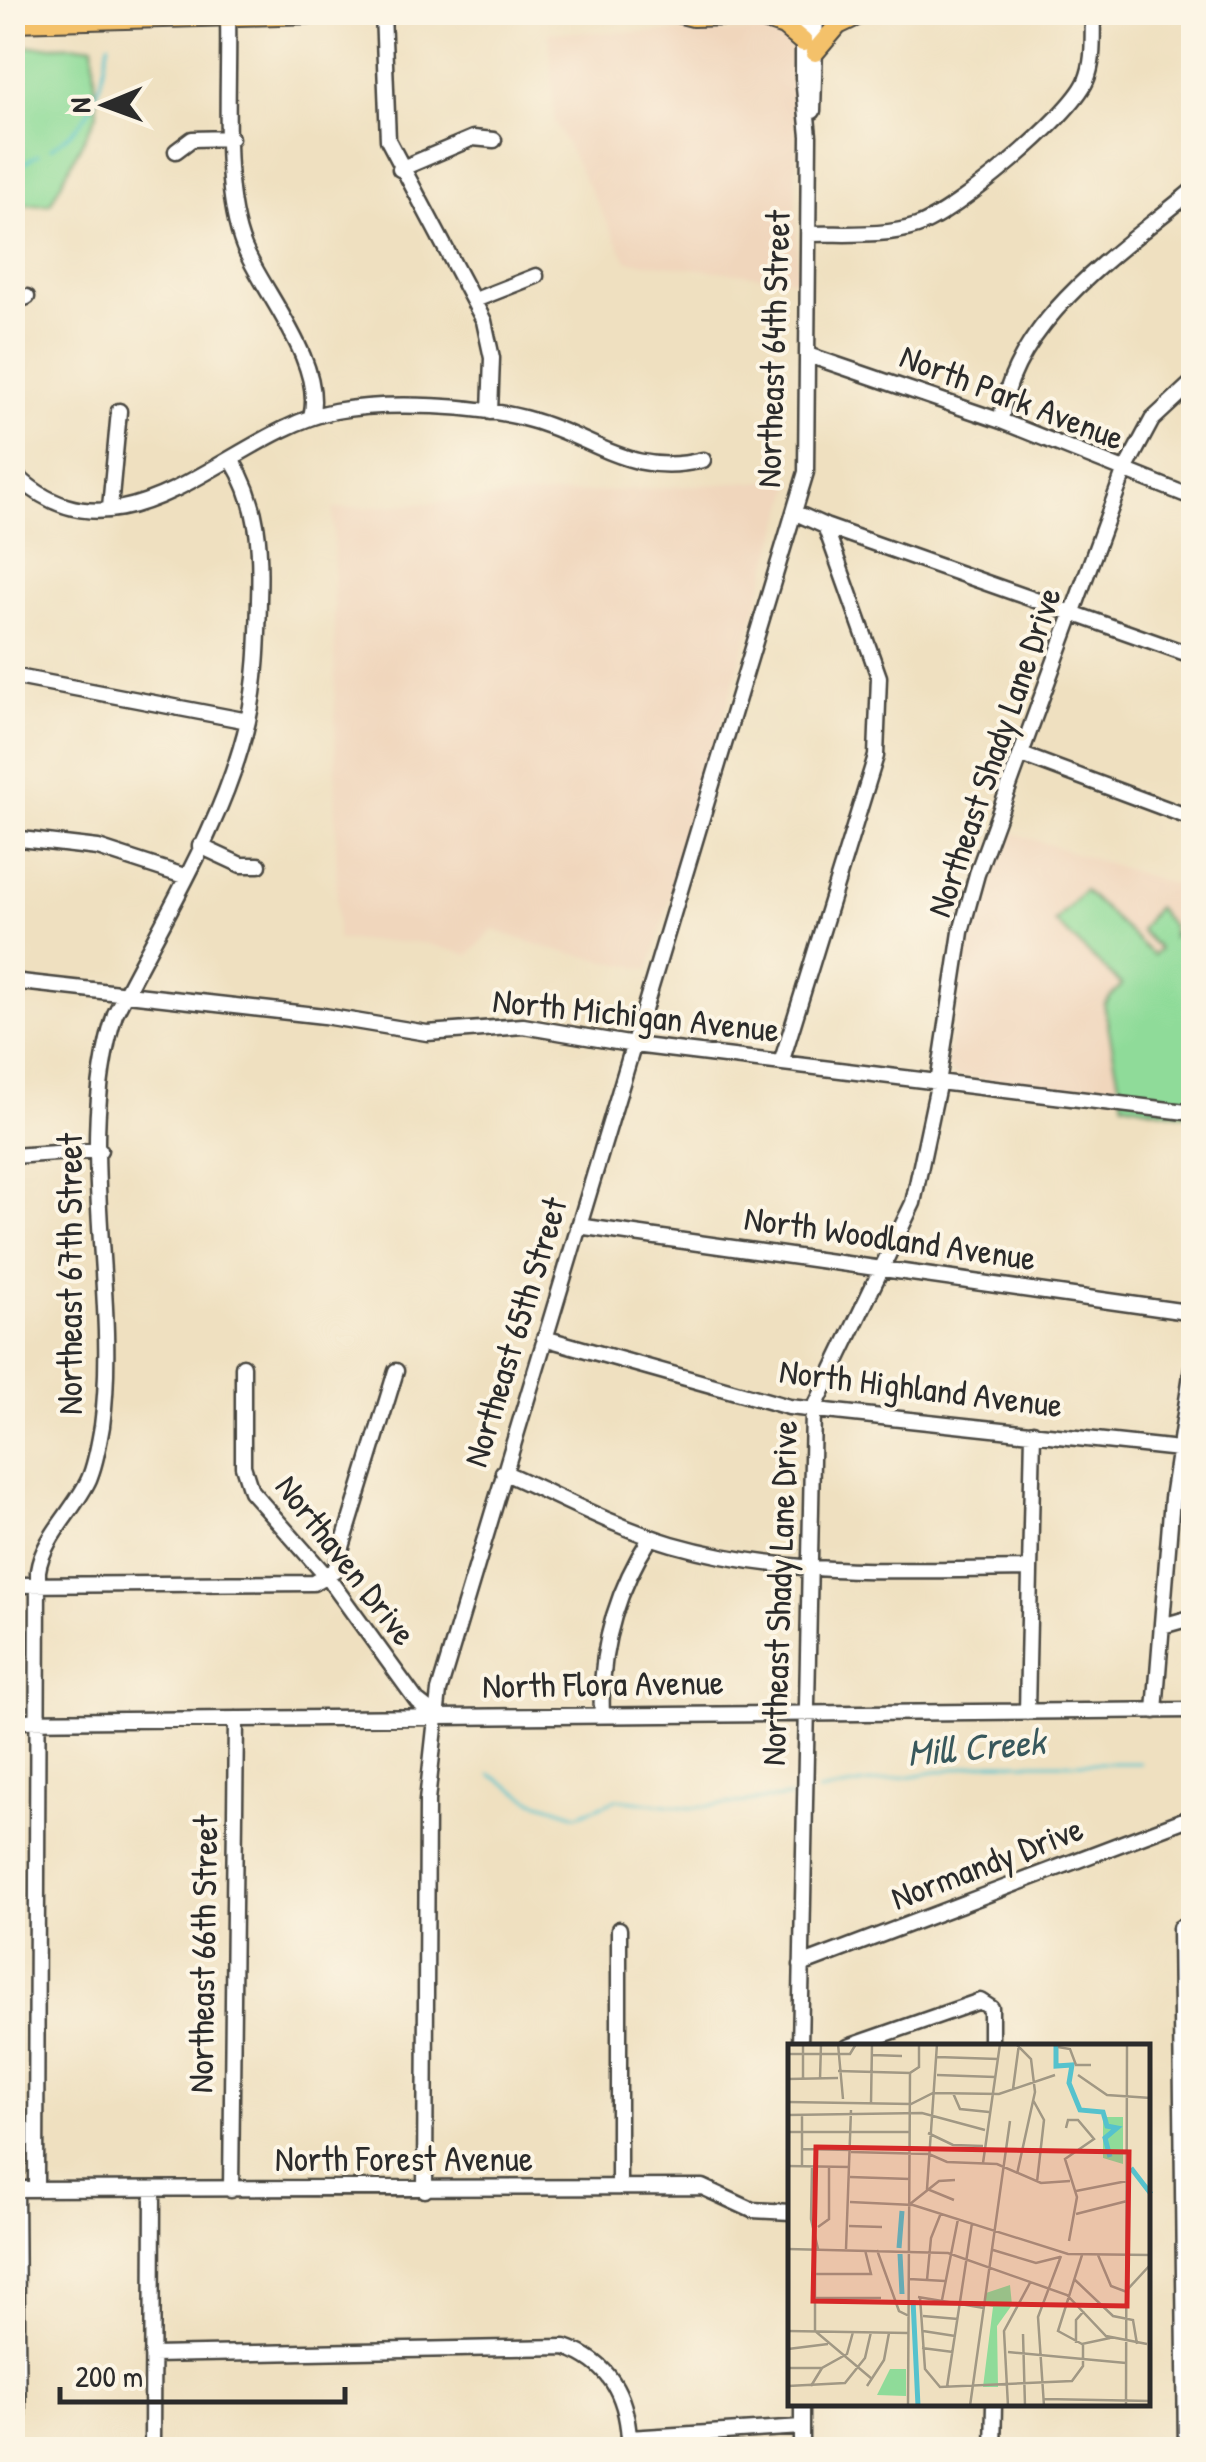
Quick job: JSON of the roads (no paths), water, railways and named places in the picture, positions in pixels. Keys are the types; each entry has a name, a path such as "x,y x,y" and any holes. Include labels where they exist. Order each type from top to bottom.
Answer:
{"main road":[{"path":"12,22 386,12"},
{"path":"673,12 692,17 892,12"},
{"path":"754,15 784,26 809,47 852,16 872,13"}],"street":[{"path":"386,12 384,122 400,169 476,300 492,358 490,412"},
{"name":"Northeast 64th Street","path":"809,47 816,12"},
{"path":"809,234 887,232 930,220 1051,127 1087,78 1092,64 1093,12"},
{"name":"Northeast 64th Street","path":"782,1060 876,756 881,722 880,677 825,526 796,514 806,472 808,355 809,47 803,13"},
{"path":"228,18 236,220 251,262 302,359 313,408 311,417"},
{"path":"176,151 192,139 231,138"},
{"path":"400,169 474,138 494,140"},
{"path":"1001,420 1015,372 1054,315 1194,188"},
{"path":"476,300 536,276"},
{"name":"North Park Avenue","path":"808,355 1001,420 1194,498"},
{"name":"Northeast Shady Lane Drive","path":"800,2044 805,1712 812,1570 812,1410 912,1203 938,1082 960,932 976,874 1076,612 1124,472 1152,420 1194,381"},
{"path":"12,471 49,499 110,508 176,491 284,427 311,417 359,408 490,412 536,421 628,460 679,466 704,460"},
{"path":"110,508 119,411"},
{"name":"Northeast 67th Street","path":"36,2188 42,1553 89,1478 105,1400 102,1065 125,995 226,789 248,721 258,656 258,538 254,506 232,460"},
{"name":"Northeast 65th Street","path":"425,2190 427,1800 439,1691 796,514"},
{"path":"825,526 1194,656"},
{"path":"12,676 248,721"},
{"path":"1022,755 1194,820"},
{"path":"12,838 98,848 184,876"},
{"path":"200,846 241,865 259,866"},
{"name":"North Michigan Avenue","path":"12,981 324,1016 428,1033 506,1025 634,1045 1194,1113"},
{"path":"12,1156 100,1150"},
{"name":"North Woodland Avenue","path":"578,1226 1194,1312"},
{"name":"North Highland Avenue","path":"544,1338 812,1410 1180,1449"},
{"path":"1154,1711 1180,1449 1194,1355"},
{"name":"Northaven Drive","path":"243,1366 243,1466 248,1485 328,1578 418,1701 436,1716"},
{"path":"12,1585 313,1584 328,1578 335,1570 396,1371"},
{"path":"1027,1712 1033,1432"},
{"path":"503,1472 651,1536 812,1570 1028,1569"},
{"path":"602,1715 600,1679 610,1626 630,1574 651,1536"},
{"path":"1162,1626 1194,1617"},
{"name":"North Flora Avenue","path":"12,1722 1194,1710"},
{"name":"Northeast 66th Street","path":"230,2190 236,1719"},
{"name":"Normandy Drive","path":"801,1965 1194,1816"},
{"path":"1180,1928 1186,2450"},
{"path":"618,2188 620,1930"},
{"path":"856,2044 974,2002 991,2008 992,2044"},
{"name":"North Forest Avenue","path":"14,2188 702,2187 752,2210 788,2212"},
{"path":"14,2188 18,2450"},
{"path":"152,2189 152,2450"},
{"path":"152,2354 566,2347 597,2362 616,2384 626,2410 626,2444 684,2431 802,2427"},
{"path":"802,2407 802,2450"},
{"path":"994,2407 994,2450"}],"waterway":[{"path":"51,148 87,115 102,77 109,43"},
{"path":"12,171 38,155"},
{"name":"Mill Creek","path":"1183,1679 1194,1679"},
{"name":"Mill Creek","path":"818,1792 988,1763 1140,1763"},
{"name":"Mill Creek","path":"490,1774 531,1800 577,1815 618,1799 691,1808 790,1797"}]}
